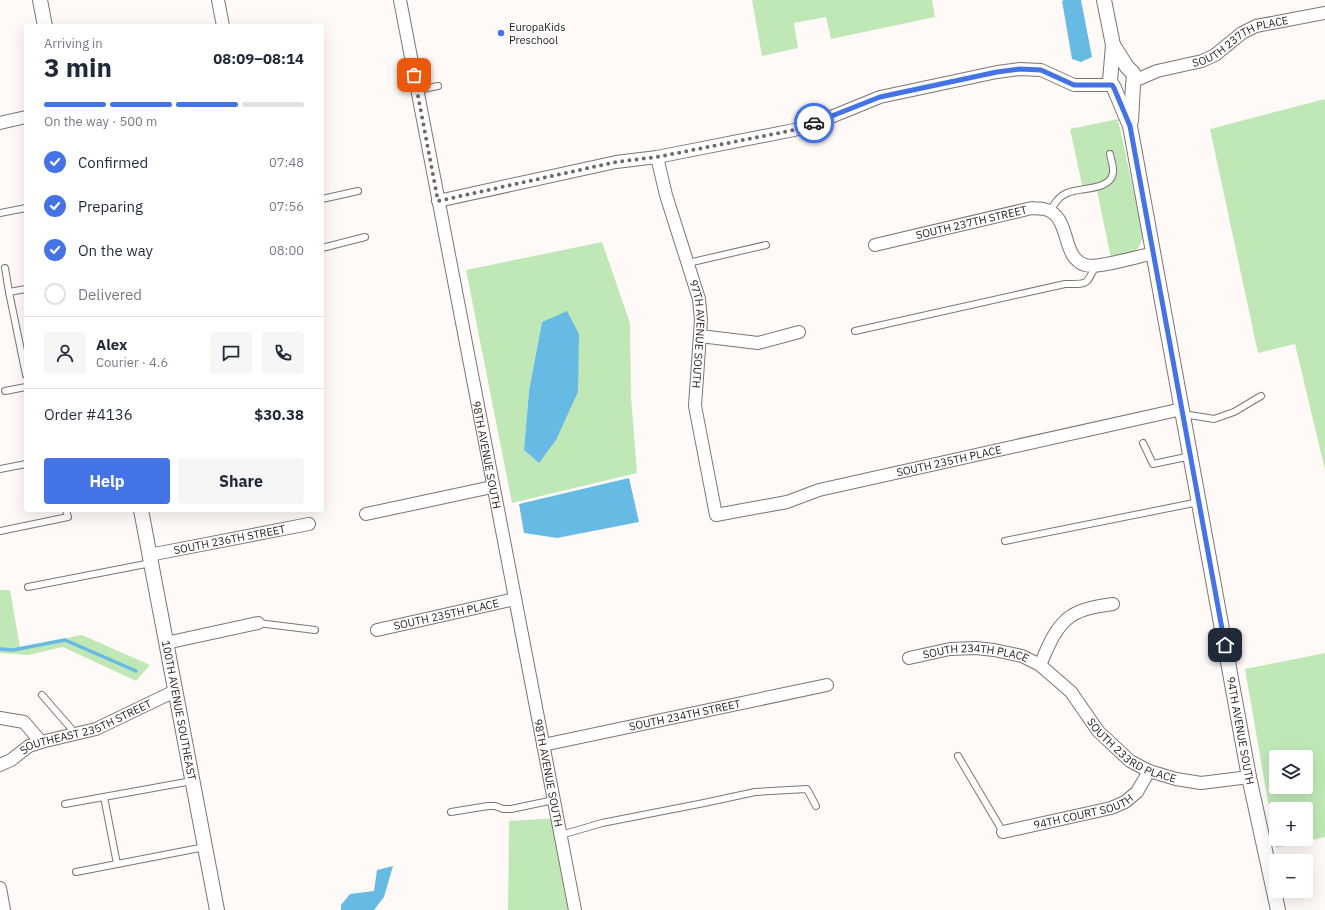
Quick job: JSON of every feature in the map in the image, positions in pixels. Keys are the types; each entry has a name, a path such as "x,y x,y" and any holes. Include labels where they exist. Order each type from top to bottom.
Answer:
{"street":[{"path":"40,0 45,24"},
{"path":"218,0 223,24"},
{"name":"98TH AVENUE SOUTH","path":"400,0 472,374 492,487 575,910"},
{"name":"94TH AVENUE SOUTH","path":"1104,0 1113,45 1112,81 1130,126 1249,777 1278,910"},
{"name":"SOUTH 237TH PLACE","path":"1131,76 1202,61 1215,55 1242,33 1256,26 1325,13"},
{"name":"94TH AVENUE SOUTH","path":"1113,45 1131,76 1130,126"},
{"path":"1121,66 1131,76 1130,88 1122,91 1112,81 1117,67 1121,66"},
{"path":"438,201 616,162 657,157 794,130 880,97 997,72 1020,69 1041,70 1074,85 1112,81"},
{"path":"0,123 24,118"},
{"name":"97TH AVENUE SOUTH","path":"657,157 666,195 699,299 701,320 695,406 716,515"},
{"name":"SOUTH 237TH STREET","path":"875,245 1032,208 1045,209 1050,212"},
{"path":"1050,212 1056,215 1062,225 1071,253 1076,260 1085,266 1095,267 1154,253"},
{"path":"700,336 758,343 799,332"},
{"name":"SOUTH 235TH PLACE","path":"716,515 787,502 819,490 1183,412"},
{"path":"366,514 492,487"},
{"name":"100TH AVENUE SOUTHEAST","path":"141,512 217,910"},
{"name":"SOUTH 236TH STREET","path":"150,559 309,524"},
{"name":"SOUTH 235TH PLACE","path":"377,630 515,599"},
{"path":"1040,665 1051,640 1072,616 1084,610 1113,604"},
{"path":"166,643 258,623"},
{"name":"SOUTH 234TH PLACE","path":"909,658 950,649 976,648 1022,656 1040,665"},
{"name":"SOUTH 233RD PLACE","path":"1040,665 1070,692 1098,731 1130,761 1149,771 1176,779 1202,783 1249,777"},
{"name":"SOUTH 234TH STREET","path":"543,745 827,685"},
{"name":"SOUTHEAST 235TH STREET","path":"0,765 11,760 28,746 75,733 96,729 175,691"},
{"path":"0,718 24,722 41,742"},
{"name":"94TH COURT SOUTH","path":"1003,832 1111,808 1125,802 1137,792 1149,771"},
{"path":"0,888 4,910"}],"lane":[{"path":"417,90 438,86"},
{"path":"1050,212 1057,201 1068,193 1102,185 1108,182 1113,175 1110,154"},
{"path":"324,199 358,191"},
{"path":"0,213 24,208"},
{"path":"324,247 365,236"},
{"path":"688,263 766,245"},
{"path":"854,331 1066,284 1081,284 1088,281 1095,267"},
{"path":"5,268 24,365"},
{"path":"9,292 24,289"},
{"path":"5,392 24,387"},
{"path":"1183,412 1214,419 1234,412 1261,396"},
{"path":"1143,443 1153,464 1191,456"},
{"path":"0,469 24,464"},
{"path":"1006,541 1199,502"},
{"path":"0,531 68,517 67,512"},
{"path":"28,586 150,559"},
{"path":"258,623 314,630"},
{"path":"42,695 75,733"},
{"path":"958,756 1003,832"},
{"path":"65,804 192,781"},
{"path":"561,835 602,823 755,792 807,789 816,806"},
{"path":"104,797 117,864"},
{"path":"450,812 488,806 511,809 554,800"},
{"path":"76,872 205,847"}],"green space":[{"path":"752,0 932,0 935,17 831,39 826,17 794,23 798,48 762,56"},
{"path":"1325,99 1325,470 1295,344 1258,353 1210,129"},
{"path":"1118,119 1143,235 1136,250 1111,258 1097,191 1084,194 1070,129"},
{"path":"602,242 630,323 631,396 637,473 512,503 466,270","holes":["542,322 539,463 524,450 529,391"]},
{"path":"0,590 10,590 20,647 82,635 150,665 136,681 63,647 28,655 0,653"},
{"path":"1325,653 1325,837 1313,840 1313,802 1269,802 1269,808 1245,669"},
{"path":"557,818 575,910 508,910 509,821"}],"water":[{"path":"1081,0 1092,57 1081,62 1072,59 1062,1"},
{"path":"567,311 579,334 578,392 556,440 539,463 524,450 529,391 542,322"},
{"path":"629,478 639,522 557,538 524,533 519,504"},
{"path":"393,866 384,897 374,910 341,910 341,905 350,894 374,891 377,870"}],"waterway":[{"path":"0,649 13,650 65,640 136,671"}],"way so far":[{"path":"414,75 438,201 616,162 657,157 794,130 814,123"}],"place":[{"name":"EuropaKids Preschool","path":"501,33"}],"route":[{"path":"814,123 880,97 997,72 1020,69 1041,70 1074,85 1112,85 1130,126 1225,645"}]}
